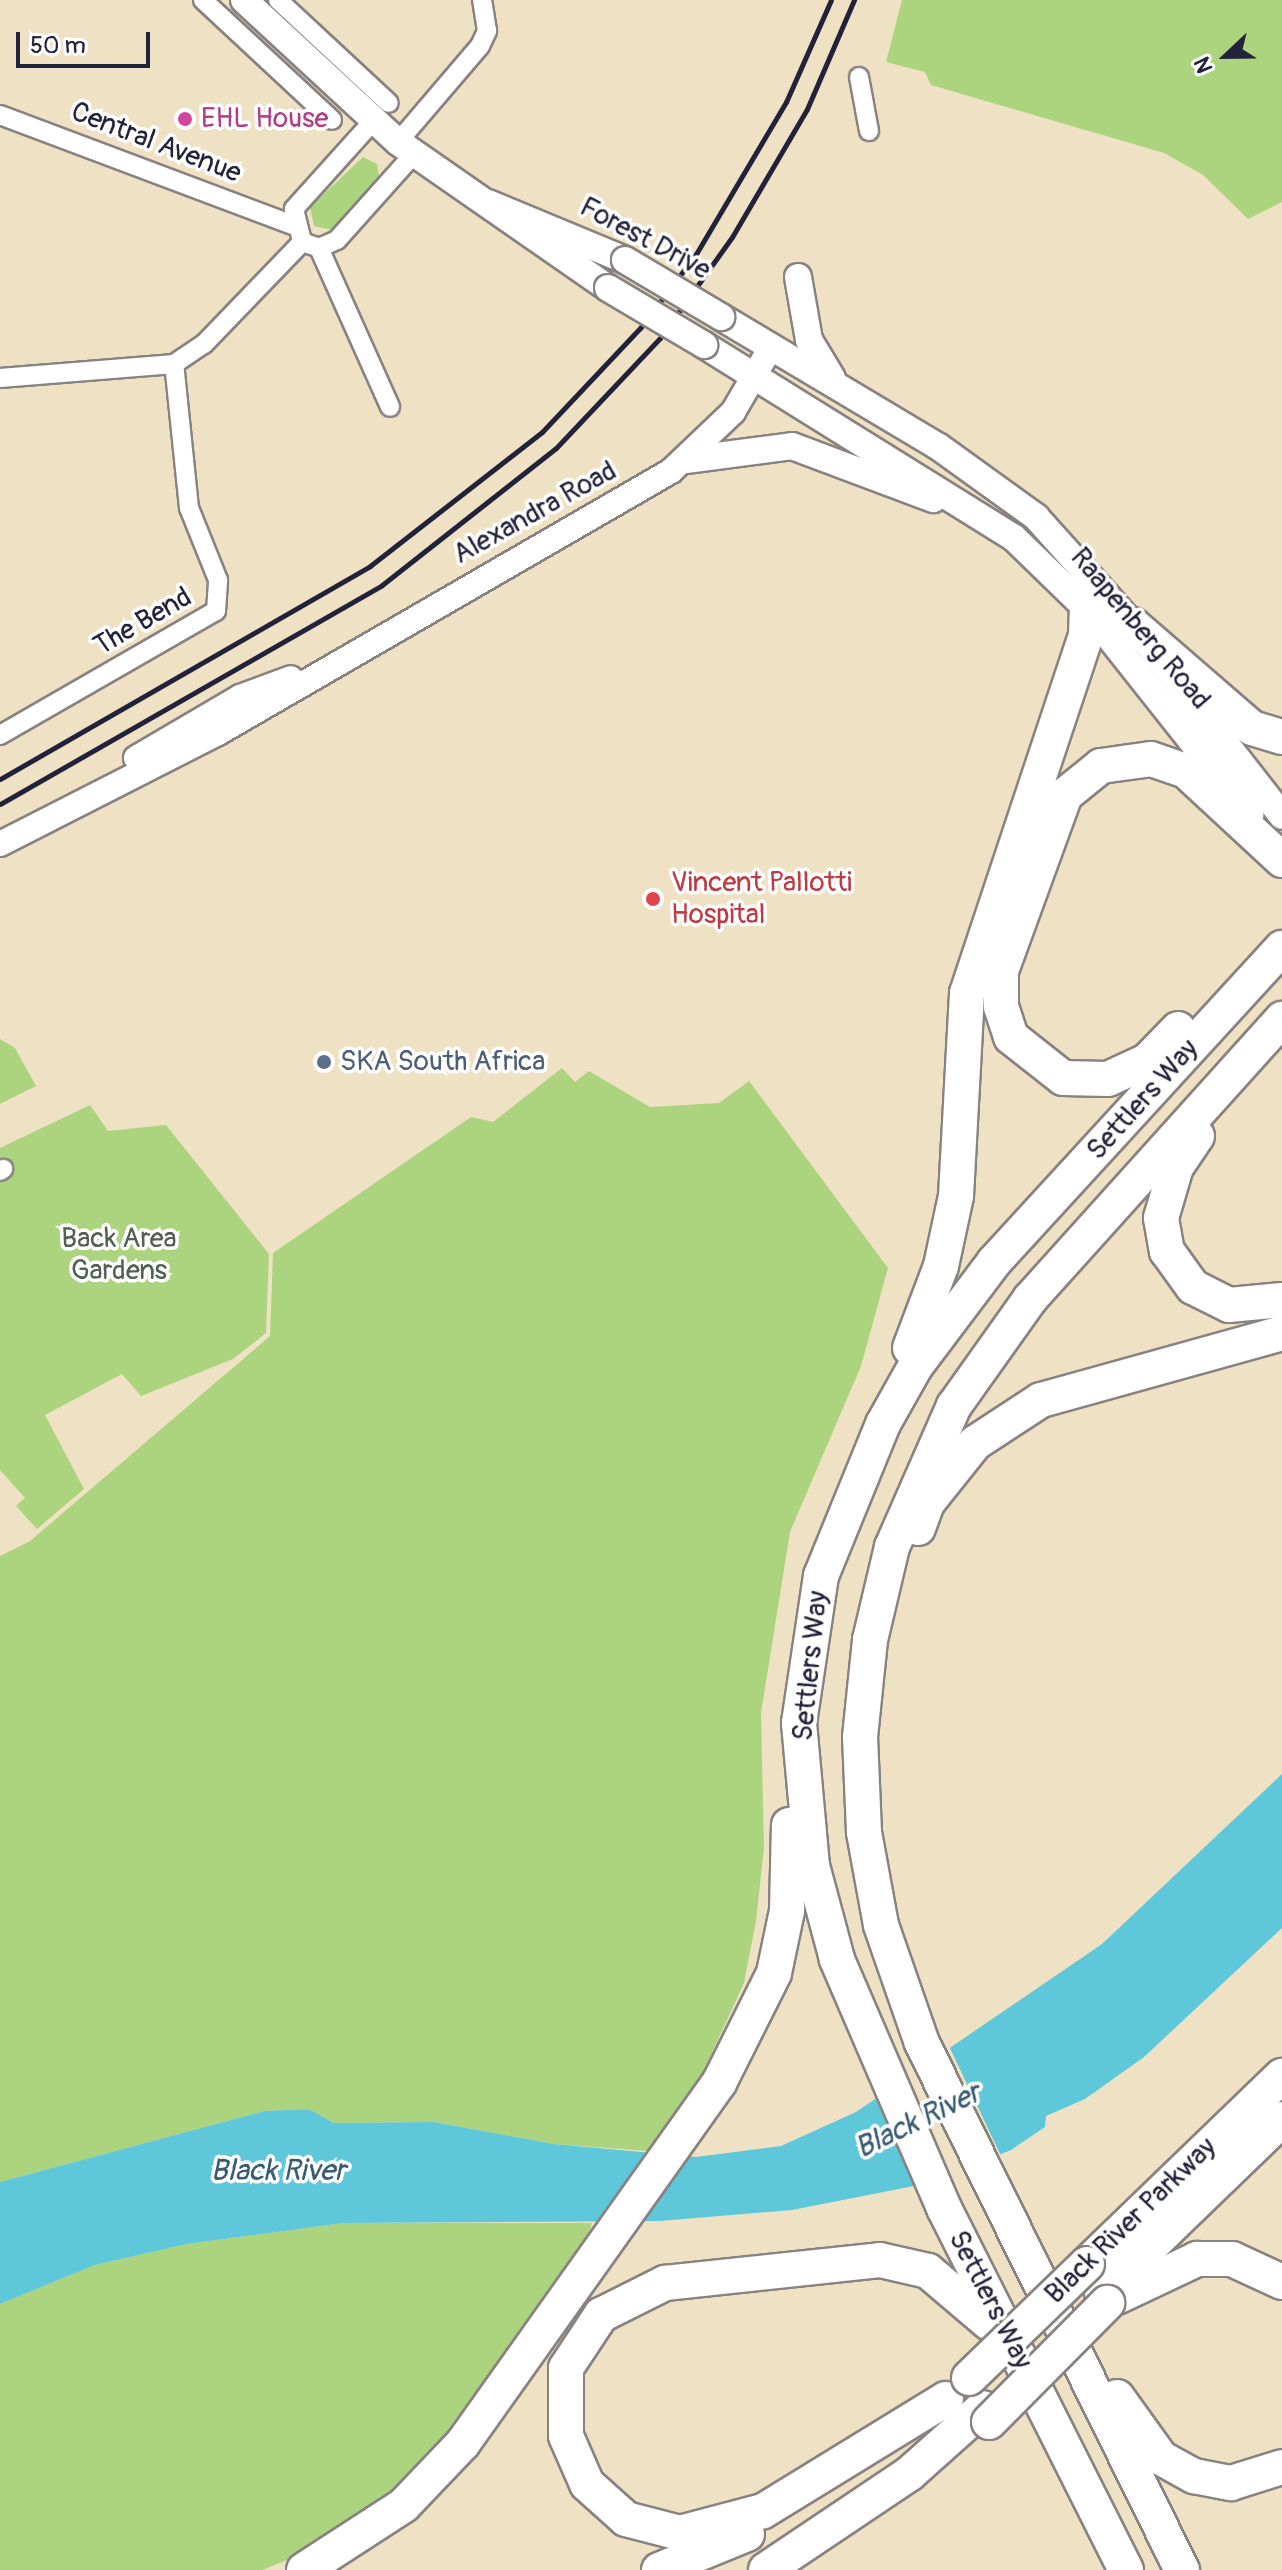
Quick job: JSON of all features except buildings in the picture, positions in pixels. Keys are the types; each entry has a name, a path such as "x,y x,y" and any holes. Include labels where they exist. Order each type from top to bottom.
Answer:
{"highway":[{"path":"883,1424 879,1411 921,1326 956,1196 967,993 1086,635 1087,609"},
{"path":"1133,625 1252,728 1282,737"},
{"path":"1282,858 1186,771 1125,760 1082,778 1051,823 1001,971 1001,1007 1011,1037 1063,1078 1108,1079 1147,1061 1282,923"},
{"name":"Settlers Way","path":"1126,2570 944,2208 879,2064 837,1959 812,1866 799,1723 821,1576 883,1424 974,1286 1282,948"},
{"name":"Settlers Way","path":"1182,2570 922,2043 881,1925 864,1832 860,1737 873,1626 909,1498 971,1379 1030,1299 1282,1019"},
{"path":"1236,1070 1176,1167 1161,1218 1165,1240 1193,1287 1229,1305 1282,1300"},
{"path":"873,1626 927,1503 975,1443 1006,1419 1087,1382 1282,1333"},
{"path":"304,2570 404,2505 463,2443 703,2108 753,2025 774,1973 787,1911 786,1783 799,1723"},
{"name":"Black River Parkway","path":"1099,2286 1282,2076"},
{"name":"Black River Parkway","path":"766,2570 909,2474 972,2402 1282,2119"},
{"path":"1099,2286 1197,2259 1232,2259 1282,2282"},
{"path":"972,2402 763,2511 680,2533 626,2519 587,2484 566,2436 566,2368 601,2315 665,2283 880,2260 928,2271 978,2307 1044,2407"},
{"path":"1071,2346 1161,2458 1194,2476 1231,2483 1282,2467"},
{"name":"Black River Parkway","path":"659,2570 785,2516 972,2402"}],"main road":[{"name":"Forest Drive","path":"244,0 382,112 406,148 608,288 755,376"},
{"name":"Forest Drive","path":"483,201 526,213 625,260 771,347"},
{"path":"798,277 812,347 839,388"},
{"name":"Raapenberg Road","path":"771,347 1024,508 1133,625 1282,816"},
{"name":"Raapenberg Road","path":"755,376 999,527 1087,609 1282,858"},
{"path":"686,460 792,446 999,527"}],"street":[{"path":"203,0 332,120"},
{"path":"278,0 382,112 298,203 292,225 310,245 390,407"},
{"path":"0,378 174,364 210,339 310,245 337,240 480,46 487,31 482,0"},
{"path":"859,77 869,131"},
{"name":"Central Avenue","path":"0,115 292,225"},
{"name":"Alexandra Road","path":"0,844 218,733 316,670 686,460 733,412 771,347"},
{"name":"The Bend","path":"0,735 216,611 218,580 189,508 174,364"},
{"name":"Alexandra Road","path":"0,837 240,697 316,670"}],"green space":[{"path":"902,0 1282,0 1282,202 1248,219 1203,175 1164,153 931,85 925,72 886,62"},
{"path":"363,157 377,164 380,181 332,230 314,226 310,207"},
{"path":"0,1039 15,1048 36,1086 0,1104"},
{"path":"562,1068 575,1082 589,1071 650,1107 719,1103 749,1081 888,1268 861,1366 790,1532 761,1713 764,1848 756,1921 744,1983 688,2105 647,2151 554,2144 434,2122 334,2123 309,2109 264,2111 0,2182 0,1556 30,1541 270,1336 273,1253 471,1117 493,1122"},
{"name":"Back Area Gardens","path":"90,1105 108,1131 166,1125 269,1254 266,1333 233,1359 141,1396 122,1374 45,1415 84,1489 37,1529 16,1506 25,1498 0,1470 0,1148"},
{"path":"344,2223 592,2223 584,2253 465,2422 395,2497 322,2545 263,2570 0,2570 0,2304 95,2265 187,2244"}],"water":[{"name":"Black River","path":"1282,1774 1282,1928 1144,2057 1085,2099 1046,2116 1045,2127 1011,2150 929,2183 792,2210 660,2221 344,2223 187,2244 95,2265 0,2304 0,2182 264,2111 309,2109 334,2123 434,2122 554,2144 696,2157 781,2146 856,2112 1102,1944"}],"pier":[{"path":"948,2044 1002,2158 931,2186 876,2093"}],"railway":[{"path":"0,779 370,566 542,432 641,327 696,254 786,102 831,0"},
{"path":"0,804 382,585 556,448 660,338 732,237 807,109 854,0"}],"place":[{"name":"EHL House","path":"185,119"},
{"name":"Vincent Pallotti Hospital","path":"653,899"},
{"name":"SKA South Africa","path":"324,1062"}]}
